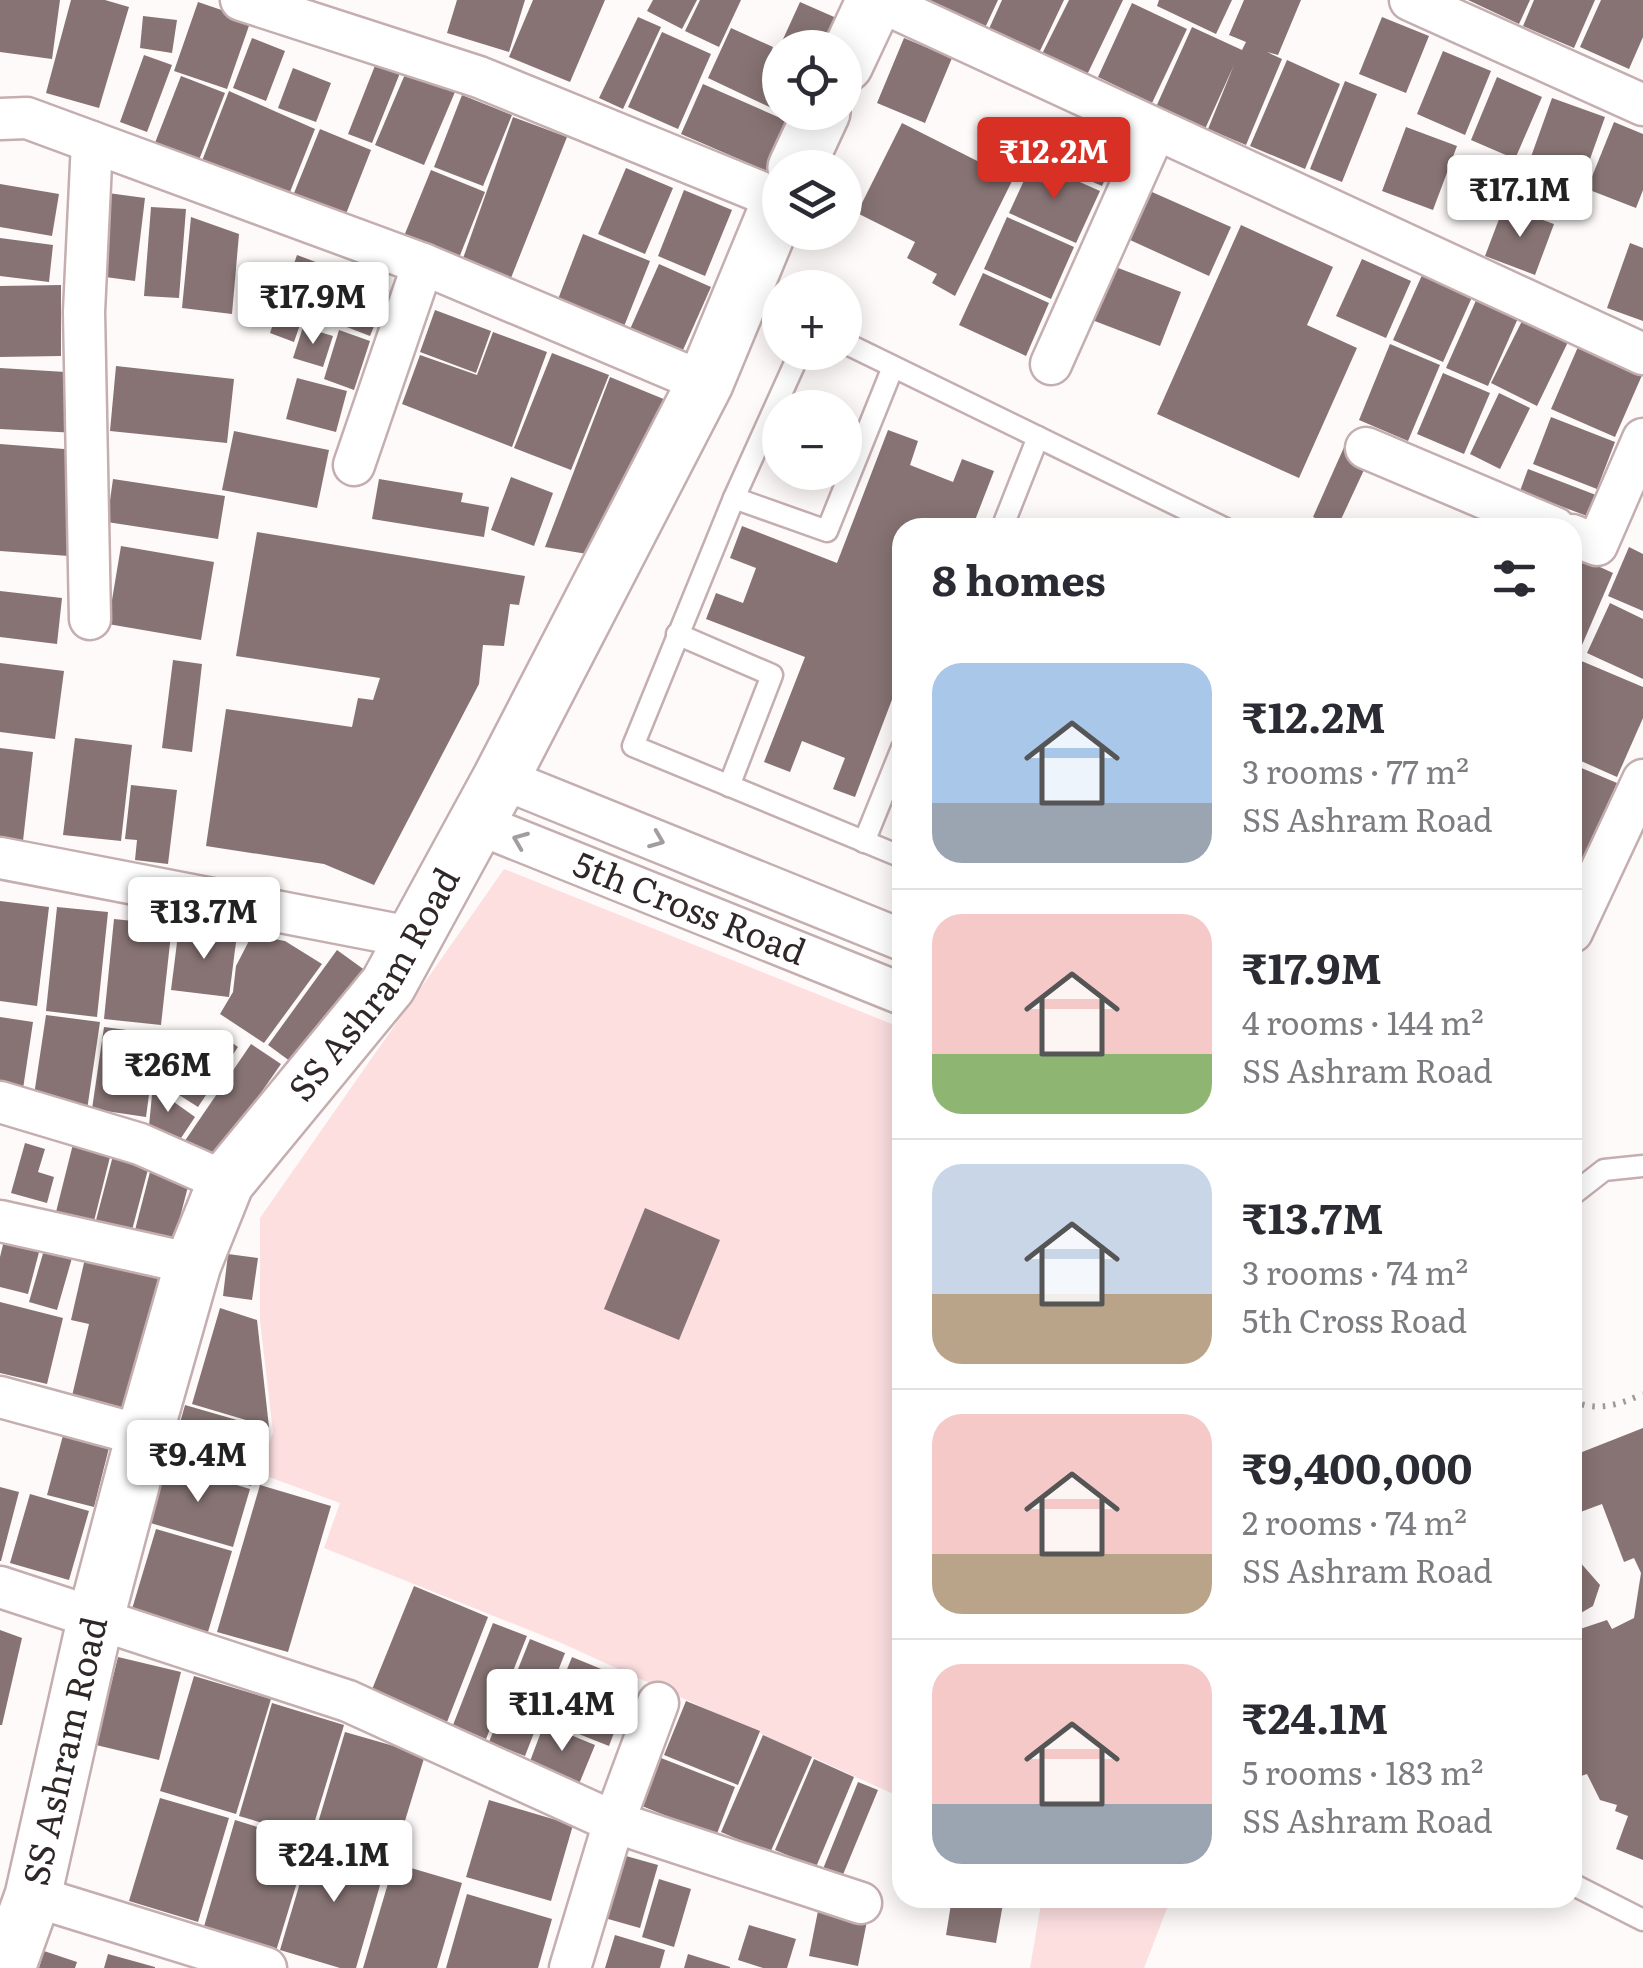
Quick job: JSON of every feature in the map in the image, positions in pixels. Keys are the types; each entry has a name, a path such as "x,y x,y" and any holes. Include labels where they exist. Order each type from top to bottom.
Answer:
{"street":[{"path":"242,0 479,76 762,194"},
{"path":"861,30 876,0 1643,354"},
{"path":"1410,0 1643,105"},
{"path":"0,120 27,118 423,264 705,383"},
{"path":"1052,364 1155,131"},
{"path":"90,619 84,312 92,142"},
{"name":"SS Ashram Road","path":"6,1968 33,1896 96,1617 144,1436 193,1264 226,1182 388,985 705,383 761,299 770,250"},
{"path":"354,465 423,264"},
{"path":"1582,539 1597,546 1643,439"},
{"path":"1366,448 1531,518"},
{"path":"1582,911 1643,780"},
{"name":"5th Cross Road","path":"488,800 892,937"},
{"name":"5th Cross Road","path":"488,800 892,989"},
{"path":"0,858 410,937"},
{"path":"0,1102 140,1144 226,1182"},
{"path":"0,1221 193,1264"},
{"path":"0,1397 144,1436"},
{"path":"0,1586 348,1702 614,1822 861,1903"},
{"path":"570,1968 614,1822 658,1703"},
{"path":"33,1896 266,1968"}],"lane":[{"path":"862,351 1203,518"},
{"path":"734,498 827,531 894,367"},
{"path":"792,370 734,498 633,746 892,854"},
{"path":"1006,518 1038,438"},
{"path":"677,634 772,675 729,786"},
{"path":"864,842 892,773"},
{"path":"1582,1186 1604,1170 1643,1166"},
{"path":"1582,1889 1643,1920"}],"path":[{"path":"1582,1405 1589,1408 1617,1406 1643,1394"}],"shaded area":[{"path":"504,869 892,1024 892,1793 559,1642 324,1548 340,1503 258,1473 273,1432 260,1321 260,1218"},
{"path":"1040,1908 1167,1908 1144,1968 1030,1968"}],"building":[{"path":"0,0 60,0 52,59 0,52"},
{"path":"71,0 105,0 129,7 99,108 46,93"},
{"path":"457,0 525,0 509,52 447,33"},
{"path":"533,0 605,0 570,82 509,57"},
{"path":"653,0 697,0 682,29 647,11"},
{"path":"700,0 741,0 719,47 685,31"},
{"path":"918,0 998,0 984,30"},
{"path":"1002,0 1064,0 1038,55 988,31"},
{"path":"1069,0 1123,0 1086,77 1042,54"},
{"path":"1159,0 1232,0 1216,34 1157,6"},
{"path":"1244,0 1301,0 1278,55 1267,52 1282,59 1246,145 1208,129 1234,65 1205,129 1156,107 1192,27 1242,50 1246,42 1229,35"},
{"path":"1468,0 1530,0 1519,24"},
{"path":"1534,0 1595,0 1574,48 1523,26"},
{"path":"1601,0 1643,0 1643,37 1629,69 1580,47"},
{"path":"198,2 251,20 227,89 174,71"},
{"path":"800,2 841,20 837,30 787,30"},
{"path":"1132,3 1187,29 1152,103 1098,77"},
{"path":"143,16 177,20 172,53 140,48"},
{"path":"638,17 661,27 623,109 599,98"},
{"path":"1382,17 1429,36 1406,93 1359,74"},
{"path":"731,28 762,42 762,104 708,78"},
{"path":"662,32 711,54 678,129 628,107"},
{"path":"252,38 285,51 266,101 233,88"},
{"path":"904,38 952,58 925,123 877,103"},
{"path":"1443,51 1491,71 1465,135 1417,114"},
{"path":"144,55 172,65 147,132 120,122"},
{"path":"378,58 402,68 372,143 348,134"},
{"path":"1287,60 1340,84 1305,169 1250,146"},
{"path":"293,68 331,83 316,122 278,108"},
{"path":"406,72 455,92 424,165 375,145"},
{"path":"181,76 225,93 197,165 153,148"},
{"path":"1497,77 1542,97 1515,159 1471,140"},
{"path":"1345,81 1377,94 1342,182 1310,169"},
{"path":"703,84 762,110 762,130 791,130 783,150 762,150 762,169 681,134"},
{"path":"229,91 315,129 286,202 200,166"},
{"path":"462,95 512,115 483,186 434,167"},
{"path":"1552,98 1605,117 1580,187 1527,168"},
{"path":"513,117 567,137 509,283 461,264"},
{"path":"1051,119 1119,149 1102,186 1034,156"},
{"path":"1614,122 1643,134 1643,190 1636,208 1587,189"},
{"path":"902,123 1013,179 955,296 932,283 937,274 907,258 915,242 862,216 862,203"},
{"path":"1406,127 1457,146 1433,210 1382,191"},
{"path":"320,129 371,150 342,224 290,203"},
{"path":"1477,159 1513,172 1501,208 1464,196"},
{"path":"1033,161 1100,191 1076,243 1009,213"},
{"path":"626,168 673,188 645,254 598,234"},
{"path":"431,170 485,192 457,263 402,241"},
{"path":"0,184 59,194 52,236 0,227"},
{"path":"684,190 732,210 705,276 658,256"},
{"path":"1152,192 1231,227 1209,276 1130,240"},
{"path":"108,193 145,198 135,281 98,276"},
{"path":"1504,206 1554,224 1535,275 1485,256"},
{"path":"151,207 186,209 179,298 144,296"},
{"path":"191,217 239,234 232,314 182,308"},
{"path":"1007,217 1074,247 1051,299 984,269"},
{"path":"1241,225 1333,267 1307,325 1357,348 1299,478 1157,414"},
{"path":"583,234 650,261 621,334 555,307"},
{"path":"0,238 53,245 49,282 0,276"},
{"path":"1630,243 1643,248 1643,321 1607,308"},
{"path":"297,255 321,264 294,342 270,333"},
{"path":"1362,259 1411,281 1386,338 1336,316"},
{"path":"659,264 711,287 679,359 627,336"},
{"path":"326,265 389,290 370,336 308,312"},
{"path":"1113,266 1181,292 1160,346 1092,320"},
{"path":"983,273 1049,303 1026,356 959,325"},
{"path":"1423,273 1473,295 1443,362 1393,340"},
{"path":"61,285 61,356 0,357 0,286"},
{"path":"1478,296 1519,316 1488,386 1446,368"},
{"path":"435,310 491,331 476,373 420,352"},
{"path":"1523,319 1568,342 1537,406 1491,383"},
{"path":"303,327 333,336 323,367 293,358"},
{"path":"339,330 370,341 354,390 324,379"},
{"path":"493,332 547,352 512,447 402,404 420,355 477,375"},
{"path":"1581,340 1643,373 1615,437 1551,409"},
{"path":"1390,344 1440,365 1408,441 1359,420"},
{"path":"552,353 609,375 571,470 514,448"},
{"path":"116,366 234,379 227,443 110,431"},
{"path":"0,368 82,373 78,433 0,429"},
{"path":"1443,373 1490,393 1464,454 1417,434"},
{"path":"610,377 666,400 599,556 545,547"},
{"path":"297,378 347,391 336,432 286,419"},
{"path":"1499,393 1530,408 1500,469 1470,454"},
{"path":"1551,417 1615,442 1597,489 1533,464"},
{"path":"888,430 918,441 910,465 953,482 962,459 994,471 976,518 892,518 892,700 855,797 833,789 845,758 802,741 790,772 764,762 805,657 706,619 716,593 743,603 756,568 730,558 742,526 837,563"},
{"path":"234,431 329,450 317,508 222,490"},
{"path":"0,444 77,450 69,556 0,551"},
{"path":"1345,445 1370,457 1342,518 1313,517"},
{"path":"1528,469 1596,495 1587,516 1520,491"},
{"path":"511,477 553,493 534,546 491,530"},
{"path":"113,479 225,496 218,539 107,522"},
{"path":"379,479 463,493 461,502 489,507 484,537 372,519"},
{"path":"257,532 525,576 519,605 510,604 504,646 483,645 479,684 374,885 324,864 206,846 226,709 352,727 358,698 373,700 380,678 236,656"},
{"path":"121,546 214,562 201,640 108,624"},
{"path":"1629,547 1643,554 1643,611 1608,596"},
{"path":"1582,559 1613,573 1582,645"},
{"path":"0,591 62,598 57,644 0,637"},
{"path":"1610,603 1643,619 1643,679 1587,653"},
{"path":"173,660 202,664 192,752 162,748"},
{"path":"1582,661 1643,687 1643,718 1617,777 1582,761"},
{"path":"0,663 64,671 55,739 0,732"},
{"path":"75,738 132,745 121,841 63,835"},
{"path":"0,748 33,752 23,841 0,839"},
{"path":"1582,768 1617,783 1582,862"},
{"path":"131,785 177,790 168,864 135,860 137,840 125,839"},
{"path":"0,901 49,907 37,1006 0,1001"},
{"path":"57,907 108,912 97,1017 46,1011"},
{"path":"114,919 172,925 161,1025 104,1019"},
{"path":"179,927 237,934 229,997 171,990"},
{"path":"252,935 285,941 322,964 264,1043 220,1014 233,992 236,966"},
{"path":"337,950 366,971 298,1067 268,1045"},
{"path":"46,1015 100,1022 87,1110 33,1102"},
{"path":"0,1017 33,1022 23,1089 0,1085"},
{"path":"104,1027 157,1034 146,1117 92,1109"},
{"path":"217,1032 238,1047 198,1107 176,1093"},
{"path":"251,1044 281,1064 209,1167 180,1148"},
{"path":"153,1084 177,1097 174,1102 195,1117 177,1144 149,1126"},
{"path":"74,1140 112,1149 94,1221 56,1212"},
{"path":"25,1143 45,1149 38,1172 54,1177 47,1203 11,1193"},
{"path":"115,1148 151,1158 131,1234 95,1224"},
{"path":"152,1164 191,1175 173,1244 134,1234"},
{"path":"645,1208 720,1240 679,1340 604,1309"},
{"path":"7,1228 43,1237 28,1294 0,1287 0,1257"},
{"path":"46,1243 74,1251 57,1310 29,1302"},
{"path":"86,1254 163,1271 132,1410 72,1396 89,1324 71,1320"},
{"path":"228,1254 258,1258 252,1300 223,1296"},
{"path":"0,1302 63,1318 47,1384 0,1373"},
{"path":"220,1308 257,1320 269,1427 192,1404"},
{"path":"185,1405 268,1429 251,1486 169,1462"},
{"path":"65,1428 111,1440 94,1507 47,1495"},
{"path":"1643,1428 1643,1860 1616,1849 1628,1816 1615,1811 1617,1805 1600,1800 1587,1774 1582,1776 1582,1628 1607,1620 1612,1629 1634,1618 1641,1573 1634,1558 1624,1562 1602,1504 1582,1511 1582,1452"},
{"path":"164,1463 250,1489 233,1547 147,1522"},
{"path":"260,1485 331,1506 288,1652 217,1632"},
{"path":"0,1487 19,1492 1,1561 0,1561"},
{"path":"30,1494 89,1511 69,1580 10,1563"},
{"path":"156,1529 232,1551 208,1632 132,1609"},
{"path":"1582,1564 1600,1585 1593,1606 1582,1612"},
{"path":"414,1586 488,1617 447,1722 371,1692"},
{"path":"493,1623 527,1636 486,1739 453,1725"},
{"path":"0,1630 22,1638 2,1725 0,1725"},
{"path":"530,1639 565,1653 525,1756 489,1742"},
{"path":"118,1657 181,1672 159,1760 96,1745"},
{"path":"572,1657 633,1682 609,1746 546,1721"},
{"path":"194,1676 271,1699 236,1814 160,1791"},
{"path":"686,1701 760,1731 738,1785 664,1755"},
{"path":"272,1703 344,1725 310,1837 239,1816"},
{"path":"544,1724 595,1745 579,1784 529,1764"},
{"path":"345,1732 425,1755 394,1857 315,1833"},
{"path":"763,1735 812,1757 770,1853 721,1832"},
{"path":"661,1758 735,1787 716,1836 642,1806"},
{"path":"814,1759 854,1777 816,1867 775,1850"},
{"path":"858,1782 878,1790 842,1877 823,1869"},
{"path":"160,1798 229,1818 198,1922 129,1901"},
{"path":"489,1800 573,1825 551,1901 466,1877"},
{"path":"235,1820 309,1843 276,1951 203,1930"},
{"path":"313,1839 387,1861 356,1968 340,1968 280,1950"},
{"path":"619,1854 658,1865 640,1928 601,1917"},
{"path":"394,1863 462,1883 437,1968 363,1968"},
{"path":"659,1879 691,1889 674,1947 642,1937"},
{"path":"467,1894 552,1919 538,1968 446,1968"},
{"path":"950,1908 1002,1908 996,1943 946,1935"},
{"path":"818,1911 867,1921 858,1966 809,1956"},
{"path":"749,1925 796,1939 787,1968 763,1968 738,1960"},
{"path":"615,1935 665,1950 660,1968 605,1968"},
{"path":"44,1951 77,1962 75,1968 39,1968"},
{"path":"108,1954 155,1967 155,1968 104,1968"},
{"path":"688,1954 730,1967 730,1968 684,1968"}]}
